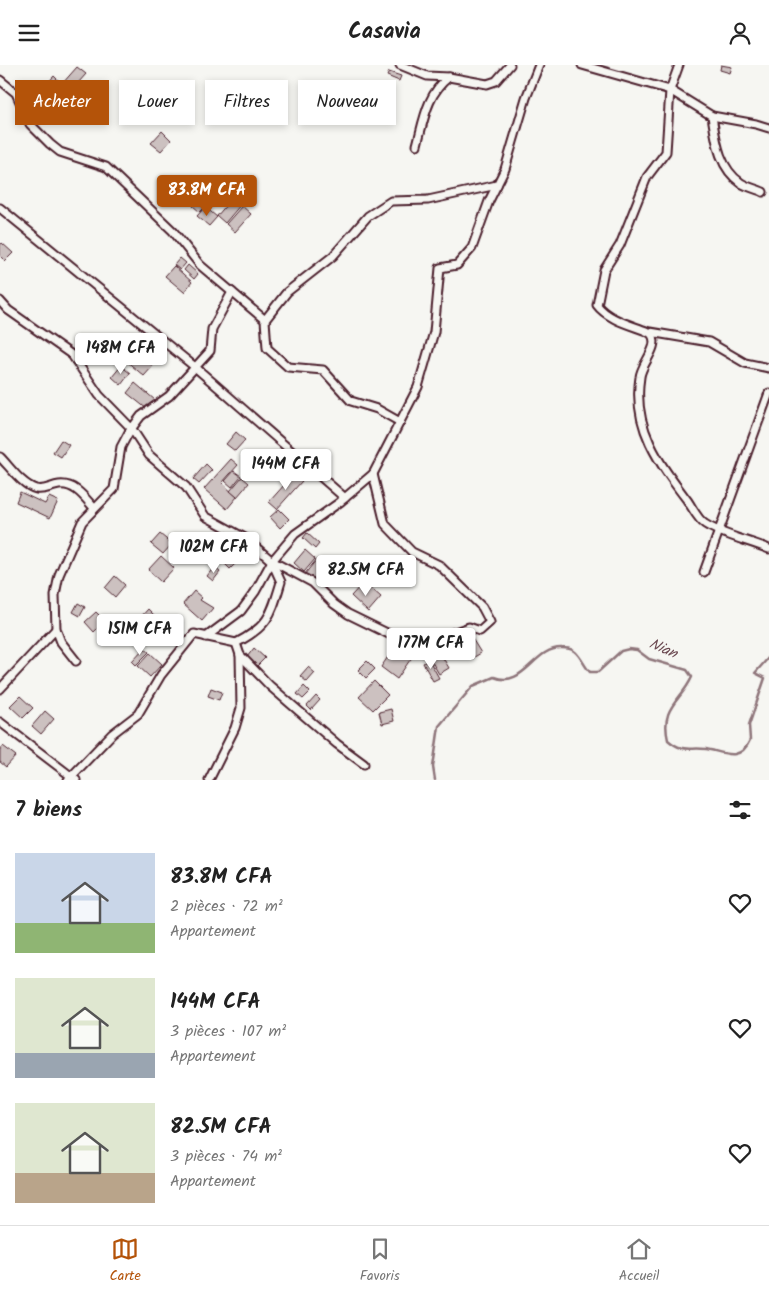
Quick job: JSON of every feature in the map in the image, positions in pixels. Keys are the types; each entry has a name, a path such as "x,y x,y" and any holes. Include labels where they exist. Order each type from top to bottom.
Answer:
{"street":[{"path":"400,65 427,76 449,77 487,84 496,81 510,65"},
{"path":"206,637 241,611 255,592 272,561 295,534 345,498 373,474 418,387 434,332 440,268 457,265 472,248 489,201 508,161 526,98 539,65"},
{"path":"582,65 670,90 712,116 756,123 769,128"},
{"path":"679,65 670,90 666,152 647,177 620,245 604,270 597,305 603,313 624,324 650,332 708,342 745,363 769,368"},
{"path":"417,145 430,98 437,86 449,77"},
{"path":"0,80 16,93 30,124 50,144 60,152 106,167 173,231 200,265 264,320 268,348 288,367 323,369 352,401 377,409 400,422"},
{"path":"712,116 718,150 725,165 741,183 763,192"},
{"path":"264,320 286,292 333,256 368,216 391,201 428,200 497,185"},
{"path":"0,208 51,247 195,367 345,498"},
{"path":"76,661 61,642 56,629 55,595 59,575 82,523 94,508 105,500 114,489 121,447 132,429 141,416 169,396 210,351 212,329 232,293"},
{"path":"0,301 8,309 72,355 99,395 132,429 148,455 186,487 205,516 245,538 272,561 313,583 334,604 348,613 395,637 414,638"},
{"path":"650,332 655,343 640,375 642,425 656,460 704,524 769,549"},
{"path":"704,572 721,530 769,393"},
{"path":"0,457 24,482 35,489 49,489 59,485 71,487 81,493 94,508"},
{"path":"373,474 385,524 412,552 439,565 482,607 490,622 480,631 469,627 437,639"},
{"path":"0,722 72,779 112,734 138,714 161,675 194,634 236,643 257,633 272,611 281,582 272,561"},
{"path":"0,689 56,629"},
{"path":"209,780 235,728 241,708 240,655 236,643"},
{"path":"240,655 292,705 337,744 364,764"}],"building":[{"path":"721,65 732,67 730,73 720,70"},
{"path":"77,67 86,74 81,80 66,80"},
{"path":"389,72 401,76 399,81 387,76"},
{"path":"162,131 171,140 161,151 151,143"},
{"path":"239,190 247,197 225,223 217,216"},
{"path":"198,200 205,207 200,212 193,206"},
{"path":"242,206 251,214 235,232 226,224"},
{"path":"205,207 217,217 209,226 197,216"},
{"path":"2,243 13,253 5,261 0,256 0,245"},
{"path":"180,258 186,263 180,270 174,265"},
{"path":"188,265 198,274 194,279 184,270"},
{"path":"174,266 192,282 184,292 165,276"},
{"path":"134,350 153,366 144,376 125,360"},
{"path":"121,366 130,373 121,385 112,377"},
{"path":"135,383 155,400 147,409 127,393"},
{"path":"236,432 245,440 235,451 226,444"},
{"path":"61,440 69,445 61,457 53,452"},
{"path":"231,459 238,465 222,483 237,497 227,509 204,489"},
{"path":"206,464 212,470 199,484 193,479"},
{"path":"234,471 241,476 232,487 225,481"},
{"path":"294,474 302,481 277,509 269,502"},
{"path":"242,477 249,483 237,497 230,491"},
{"path":"20,492 45,504 49,497 58,501 50,518 16,502"},
{"path":"279,509 289,519 280,528 270,517"},
{"path":"307,533 319,544 315,549 303,538"},
{"path":"160,534 172,544 163,554 151,544"},
{"path":"231,548 241,558 230,569 220,559"},
{"path":"305,550 315,559 304,572 294,563"},
{"path":"161,556 174,568 161,582 148,570"},
{"path":"317,559 326,568 313,583 304,575"},
{"path":"214,567 220,572 213,581 207,576"},
{"path":"115,576 125,585 115,597 105,588"},
{"path":"364,582 381,597 368,612 351,596"},
{"path":"194,591 202,598 200,600 213,608 202,621 183,604"},
{"path":"78,603 85,607 80,616 73,612"},
{"path":"148,609 155,616 146,626 139,619"},
{"path":"96,612 105,621 94,632 85,622"},
{"path":"468,632 481,653 471,659 458,638"},
{"path":"396,645 412,657 397,679 381,667"},
{"path":"436,646 449,668 439,674 426,652"},
{"path":"144,648 149,652 136,665 132,661"},
{"path":"254,648 265,658 257,666 247,657"},
{"path":"150,653 162,664 150,677 138,666"},
{"path":"429,660 439,678 433,681 423,663"},
{"path":"367,661 375,669 366,678 358,670"},
{"path":"308,667 315,673 307,682 300,676"},
{"path":"374,681 388,695 373,710 359,697"},
{"path":"304,686 310,692 303,699 297,694"},
{"path":"211,688 222,692 219,700 208,696"},
{"path":"20,696 33,708 23,718 10,706"},
{"path":"316,696 320,700 311,710 307,706"},
{"path":"391,709 394,721 382,724 379,712"},
{"path":"45,711 54,719 41,734 32,726"},
{"path":"3,746 16,756 6,767 0,762 0,750"}],"waterway":[{"name":"Nian","path":"435,780 433,767 439,726 473,686 494,677 504,679 513,677 552,649 565,648 573,650 590,672 598,672 621,651 629,649 637,650 649,659 687,670 692,677 669,712 666,729 668,740 678,747 686,749 706,749 725,754 741,752 750,740 749,725 765,678 755,673 769,657"}]}
